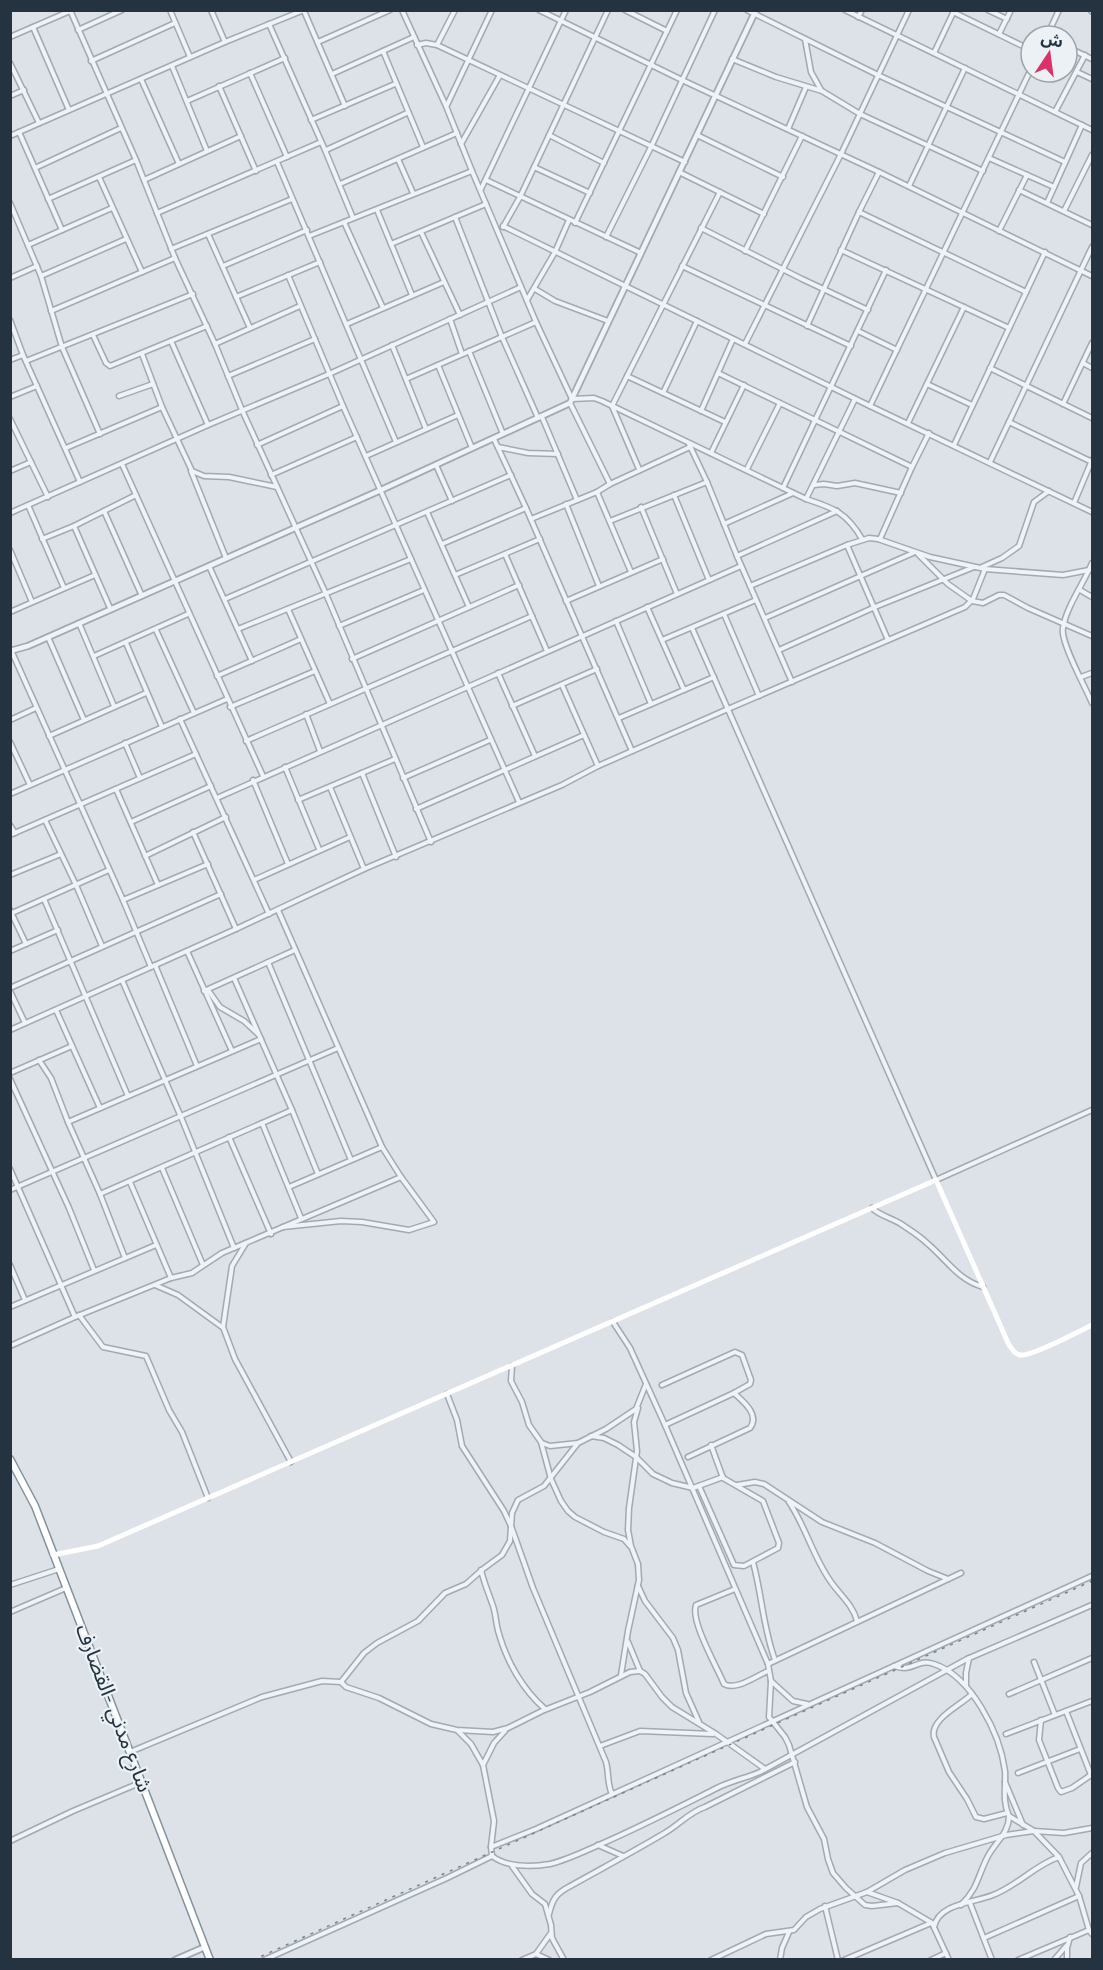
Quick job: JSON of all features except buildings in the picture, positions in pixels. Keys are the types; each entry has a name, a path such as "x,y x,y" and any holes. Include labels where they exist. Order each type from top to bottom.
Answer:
{"highway":[{"name":"شارع مدني -القضارف","path":"10,1459 35,1506 210,1959"}],"main road":[{"path":"53,1555 98,1546 936,1180 1009,1345 1015,1353 1020,1355 1036,1351 1092,1325"}],"street":[{"path":"78,30 122,10"},
{"path":"170,10 190,57"},
{"path":"212,10 225,42"},
{"path":"318,42 390,10"},
{"path":"402,10 446,106 536,322 610,484"},
{"path":"438,45 455,10"},
{"path":"446,106 492,10"},
{"path":"539,10 1092,276"},
{"path":"481,190 566,10"},
{"path":"499,232 520,197 609,10"},
{"path":"626,10 667,31"},
{"path":"575,224 677,10"},
{"path":"606,237 715,10"},
{"path":"747,10 947,108 1065,162"},
{"path":"845,10 1092,130"},
{"path":"858,17 862,10"},
{"path":"745,344 841,154 909,10"},
{"path":"988,10 1007,19"},
{"path":"999,34 1011,10"},
{"path":"1053,24 1059,10"},
{"path":"10,37 70,11 257,445 326,594 431,842"},
{"path":"10,136 225,42 304,11 345,106"},
{"path":"934,54 954,11 1019,44"},
{"path":"571,401 755,12"},
{"path":"91,61 175,23"},
{"path":"270,24 353,218"},
{"path":"33,27 69,110"},
{"path":"332,74 414,37"},
{"path":"805,39 811,72 822,91"},
{"path":"417,45 426,43 438,45 685,162"},
{"path":"383,51 423,147"},
{"path":"1079,52 1092,59"},
{"path":"1079,68 1085,55"},
{"path":"187,100 285,58"},
{"path":"732,58 822,91 860,114 983,171"},
{"path":"10,63 39,123"},
{"path":"172,66 207,151"},
{"path":"909,186 964,68"},
{"path":"250,73 287,157"},
{"path":"461,144 500,75"},
{"path":"141,79 179,164"},
{"path":"311,120 395,84"},
{"path":"870,406 1024,84"},
{"path":"1055,112 1070,84"},
{"path":"219,86 256,171"},
{"path":"788,129 806,87"},
{"path":"10,96 24,90"},
{"path":"325,150 407,113"},
{"path":"1047,203 1082,125"},
{"path":"35,168 122,128"},
{"path":"19,132 62,230"},
{"path":"340,184 457,133"},
{"path":"549,135 604,163"},
{"path":"697,135 783,177"},
{"path":"144,180 241,136"},
{"path":"745,251 802,136"},
{"path":"157,213 322,142"},
{"path":"1064,211 1092,155"},
{"path":"989,158 1054,187"},
{"path":"398,159 413,193"},
{"path":"48,199 136,160"},
{"path":"277,162 396,442"},
{"path":"534,166 590,193"},
{"path":"309,236 472,171"},
{"path":"680,172 764,214"},
{"path":"807,326 879,172"},
{"path":"999,231 1027,175"},
{"path":"99,177 142,272"},
{"path":"486,180 575,224 641,253"},
{"path":"1019,190 1092,225"},
{"path":"639,469 612,406 720,192"},
{"path":"171,249 292,199"},
{"path":"10,202 41,276 62,347 100,434"},
{"path":"391,244 486,204"},
{"path":"28,245 112,208"},
{"path":"376,210 412,295"},
{"path":"859,212 1026,292"},
{"path":"455,217 502,337 558,454 577,500"},
{"path":"527,300 555,252 569,220"},
{"path":"344,222 383,308"},
{"path":"503,226 830,387 1092,512"},
{"path":"701,228 868,310"},
{"path":"223,266 307,230"},
{"path":"421,232 460,315"},
{"path":"208,234 250,328"},
{"path":"41,276 126,239"},
{"path":"990,462 1092,247"},
{"path":"841,250 1009,328"},
{"path":"954,445 1045,252"},
{"path":"51,311 175,258"},
{"path":"236,297 320,262"},
{"path":"682,266 851,346"},
{"path":"10,278 36,267"},
{"path":"783,488 886,270"},
{"path":"288,275 437,621 519,802"},
{"path":"347,324 444,282"},
{"path":"10,513 522,287"},
{"path":"535,289 555,302 608,321"},
{"path":"26,361 193,294"},
{"path":"215,344 300,306"},
{"path":"908,423 964,307"},
{"path":"450,319 462,354"},
{"path":"11,321 23,354 80,482"},
{"path":"663,393 697,321"},
{"path":"406,379 536,322"},
{"path":"93,335 107,365 142,354 207,326"},
{"path":"858,331 897,350"},
{"path":"228,376 315,339"},
{"path":"700,411 734,339"},
{"path":"171,341 208,425"},
{"path":"1063,404 1092,343"},
{"path":"392,345 426,429"},
{"path":"470,351 504,435"},
{"path":"10,360 23,354"},
{"path":"142,354 226,558"},
{"path":"1083,363 1092,368"},
{"path":"438,365 473,449"},
{"path":"990,368 1092,418"},
{"path":"718,373 912,467"},
{"path":"627,376 725,422"},
{"path":"119,396 153,384"},
{"path":"927,384 972,405"},
{"path":"711,453 744,385"},
{"path":"10,397 37,386"},
{"path":"197,1066 11,650 48,637 381,490 504,435 571,401 598,399 690,445 806,499 838,511 862,539"},
{"path":"806,499 855,399"},
{"path":"747,470 780,403"},
{"path":"257,445 344,406"},
{"path":"66,448 162,407"},
{"path":"366,456 458,415"},
{"path":"10,419 48,497"},
{"path":"1009,422 1092,461 1074,503"},
{"path":"10,435 17,433"},
{"path":"880,539 929,433"},
{"path":"271,475 357,437"},
{"path":"494,439 632,751"},
{"path":"531,519 597,492 690,445"},
{"path":"690,445 792,682"},
{"path":"497,447 528,453 558,454"},
{"path":"10,471 31,462"},
{"path":"122,464 226,699 263,776"},
{"path":"436,465 452,501"},
{"path":"189,468 204,476 229,477 277,487"},
{"path":"225,599 511,475"},
{"path":"610,521 707,482"},
{"path":"813,485 837,486 855,483 901,493"},
{"path":"778,650 874,607 974,567 990,564 1018,547 1034,502 1049,491"},
{"path":"597,492 631,572"},
{"path":"724,524 793,493"},
{"path":"42,539 136,495"},
{"path":"674,495 709,580"},
{"path":"566,504 599,586"},
{"path":"28,505 64,588"},
{"path":"641,507 677,594"},
{"path":"442,544 526,508"},
{"path":"104,511 142,596"},
{"path":"737,556 838,511"},
{"path":"427,512 469,607"},
{"path":"74,526 110,608"},
{"path":"750,586 869,538 880,539 915,553 985,569 1063,575 1089,570"},
{"path":"455,575 540,539"},
{"path":"847,545 888,640"},
{"path":"10,550 32,602"},
{"path":"765,618 915,553"},
{"path":"915,553 943,580 972,601 983,603 1004,595 1092,636"},
{"path":"505,554 547,651"},
{"path":"238,630 411,559"},
{"path":"566,601 663,559"},
{"path":"1092,563 1064,623 1063,634 1092,703"},
{"path":"209,565 252,661"},
{"path":"217,798 253,780 741,566"},
{"path":"10,1030 364,869 431,842 632,751 965,608 972,601 985,569"},
{"path":"10,612 95,575"},
{"path":"352,659 519,585"},
{"path":"339,626 424,590"},
{"path":"1080,590 1092,597"},
{"path":"662,640 756,600"},
{"path":"647,607 684,690"},
{"path":"288,609 330,704"},
{"path":"94,656 188,614"},
{"path":"724,614 759,696"},
{"path":"246,741 532,616"},
{"path":"616,621 651,704"},
{"path":"79,623 114,706"},
{"path":"692,628 936,1180 1092,1110"},
{"path":"156,630 194,713"},
{"path":"48,637 84,720"},
{"path":"217,676 301,639"},
{"path":"126,643 162,727"},
{"path":"512,706 597,669"},
{"path":"230,707 315,671"},
{"path":"498,672 535,756"},
{"path":"1081,677 1092,673"},
{"path":"619,718 714,677"},
{"path":"562,685 598,766"},
{"path":"49,736 146,693"},
{"path":"10,794 226,699"},
{"path":"10,720 36,708"},
{"path":"306,714 320,751"},
{"path":"180,719 269,914"},
{"path":"416,809 584,735"},
{"path":"403,778 490,740"},
{"path":"10,742 30,785"},
{"path":"125,743 140,778"},
{"path":"10,825 13,834 196,754"},
{"path":"298,801 394,759"},
{"path":"285,766 319,849"},
{"path":"362,773 396,857"},
{"path":"253,780 288,864"},
{"path":"130,822 211,786"},
{"path":"330,787 364,869"},
{"path":"116,789 158,885"},
{"path":"145,856 226,817"},
{"path":"45,820 102,946"},
{"path":"193,832 236,929"},
{"path":"254,880 350,837"},
{"path":"10,875 61,854"},
{"path":"123,900 208,864"},
{"path":"26,944 11,911 109,870"},
{"path":"25,1023 10,989 221,894"},
{"path":"44,899 128,1096"},
{"path":"278,910 382,1147 434,1222 409,1230 362,1222 340,1221 284,1227"},
{"path":"10,951 58,930"},
{"path":"206,991 295,950"},
{"path":"187,951 232,1052"},
{"path":"268,962 351,1160"},
{"path":"234,978 318,1174"},
{"path":"122,980 234,1248"},
{"path":"206,991 220,1007 244,1022 261,1037"},
{"path":"56,1010 100,1108"},
{"path":"68,1122 232,1052 261,1037"},
{"path":"10,1073 72,1046"},
{"path":"10,1190 338,1048"},
{"path":"39,1060 51,1078 125,1258"},
{"path":"10,1079 94,1270"},
{"path":"100,1194 292,1110"},
{"path":"262,1123 301,1218"},
{"path":"229,1137 271,1233"},
{"path":"289,1187 382,1147"},
{"path":"162,1168 203,1265"},
{"path":"10,1169 77,1316 103,1347 146,1356 182,1432 208,1498"},
{"path":"10,1346 171,1278 192,1273 217,1256 234,1248 401,1177"},
{"path":"130,1182 171,1278"},
{"path":"872,1208 922,1239 972,1284 983,1287"},
{"path":"247,1243 232,1266 223,1327 235,1359 291,1462"},
{"path":"10,1307 156,1245"},
{"path":"10,1265 25,1300"},
{"path":"154,1285 178,1295 223,1327"},
{"path":"613,1322 630,1348 646,1383 768,1664 771,1681 769,1715 785,1737 793,1755 807,1807 826,1845 831,1870 862,1903 870,1906 898,1903"},
{"path":"662,1385 738,1352 742,1355 751,1382 734,1393 665,1425"},
{"path":"512,1366 511,1381 522,1402 529,1425 541,1443 551,1479 561,1501 568,1511 589,1525 624,1539 631,1546"},
{"path":"621,1676 627,1634 638,1586 638,1564 628,1530 637,1442 634,1422 646,1383"},
{"path":"688,1456 750,1428 754,1423 749,1409 734,1393"},
{"path":"447,1394 457,1420 462,1446 504,1511 511,1526 533,1588 600,1746 609,1773 608,1785 612,1794"},
{"path":"541,1443 550,1446 578,1443 628,1415 638,1406"},
{"path":"591,1436 610,1440 636,1457 652,1474 662,1479 693,1488 723,1477"},
{"path":"341,1682 364,1653 377,1643 418,1621 446,1593 466,1584 506,1551 510,1541 512,1513 518,1500 540,1490 578,1443"},
{"path":"699,1486 731,1562 739,1567 777,1551 779,1543 763,1501 723,1477 711,1445"},
{"path":"736,1485 755,1482 764,1484 822,1522 875,1543 948,1579"},
{"path":"787,1499 801,1522 822,1569 852,1608 857,1621"},
{"path":"753,1562 764,1624 775,1660"},
{"path":"10,1585 59,1569"},
{"path":"481,1570 504,1648 522,1682 545,1709"},
{"path":"768,1664 961,1573"},
{"path":"491,1847 536,1829 1092,1576"},
{"path":"638,1586 678,1650 686,1693 700,1724"},
{"path":"10,1612 66,1588"},
{"path":"735,1588 696,1605 694,1612 699,1629 724,1684 727,1686 734,1686 768,1671"},
{"path":"457,1730 471,1744 483,1765 494,1821 492,1856 500,1862 511,1865 535,1866 551,1863 598,1845 724,1785 756,1774 969,1658 1092,1605"},
{"path":"627,1641 640,1671"},
{"path":"966,1686 969,1658"},
{"path":"1009,1694 1092,1658"},
{"path":"894,1665 906,1669 923,1662 947,1670 972,1694 993,1730 1001,1754 1008,1825 1004,1835 986,1860 976,1887 960,1905"},
{"path":"1034,1662 1055,1715"},
{"path":"130,1752 262,1697 322,1682 341,1682 431,1724 457,1730 493,1732 508,1728 634,1670 645,1674 667,1702 765,1769"},
{"path":"771,1681 793,1701 809,1704"},
{"path":"972,1694 936,1722 933,1731 949,1772 976,1817 984,1819 1008,1814 1034,1831 1059,1857 1078,1893"},
{"path":"1006,1734 1092,1701"},
{"path":"1041,1720 1039,1740 1061,1792 1091,1776 1066,1711"},
{"path":"483,1765 494,1743 508,1728"},
{"path":"600,1746 640,1731 716,1734"},
{"path":"1018,1773 1080,1749"},
{"path":"549,1914 552,1901 557,1893 676,1827 693,1811 795,1762"},
{"path":"1005,1781 1023,1825"},
{"path":"10,1841 142,1782"},
{"path":"711,1959 766,1935 794,1930 812,1913 825,1906 867,1892 905,1870 932,1858 1004,1835 1034,1831 1064,1833 1092,1828"},
{"path":"598,1845 624,1856"},
{"path":"1092,1853 1081,1863 1076,1881 1092,1934"},
{"path":"264,1959 492,1856"},
{"path":"844,1959 933,1925 941,1913 1008,1889 1059,1857"},
{"path":"511,1865 532,1894 545,1904 554,1945 564,1959"},
{"path":"867,1892 898,1903 933,1925 949,1959"},
{"path":"984,1938 1078,1893"},
{"path":"970,1904 992,1959"},
{"path":"825,1906 838,1959"},
{"path":"1018,1959 1089,1930"},
{"path":"522,1959 536,1954 551,1932"},
{"path":"780,1959 789,1932"},
{"path":"1067,1959 1070,1937"},
{"path":"1054,1959 1068,1944"},
{"path":"175,1959 205,1947"},
{"path":"932,1959 946,1953"},
{"path":"536,1954 549,1959"}],"railway":[{"path":"253,1960 1092,1581"}]}
